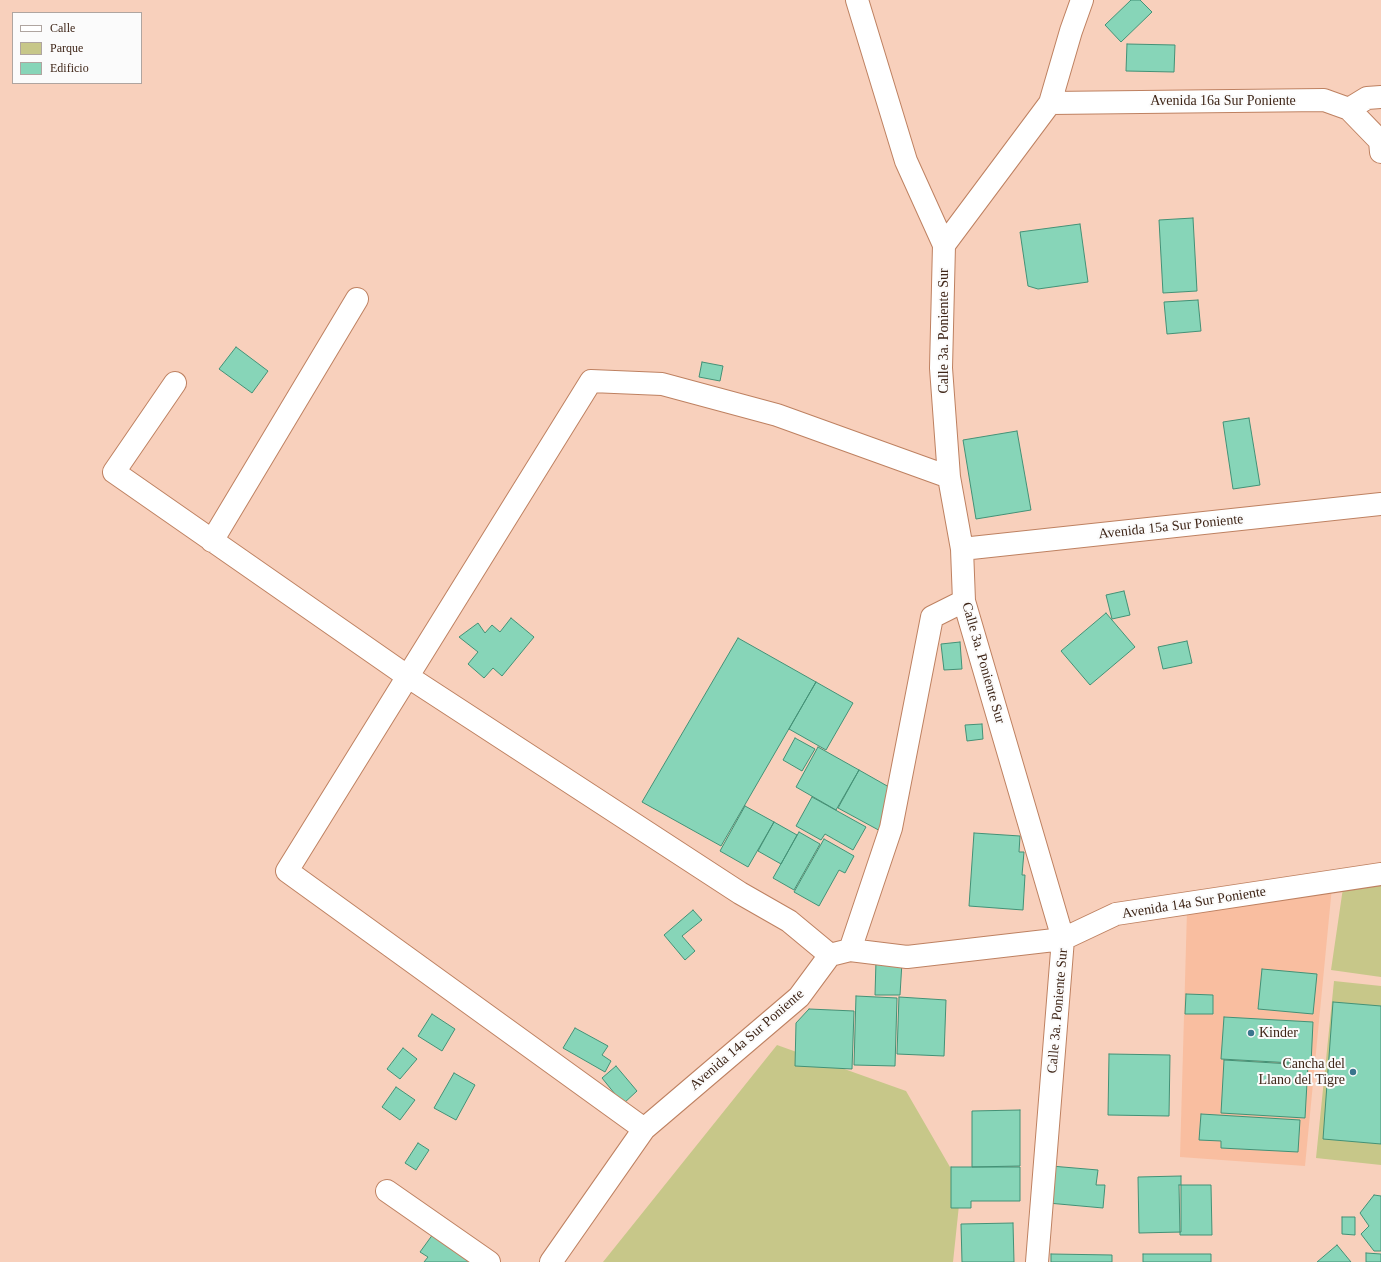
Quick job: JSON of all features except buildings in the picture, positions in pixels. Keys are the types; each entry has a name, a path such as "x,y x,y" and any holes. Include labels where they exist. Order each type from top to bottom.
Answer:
{"street":[{"path":"857,0 906,162 944,245 1050,103 1071,31 1082,0"},
{"path":"1349,109 1367,98 1381,97"},
{"name":"Avenida 16a Sur Poniente","path":"1050,103 1324,100 1349,109 1380,146"},
{"name":"Calle 3a. Poniente Sur","path":"944,245 941,368 950,477 962,549 964,601 1064,939 1037,1262"},
{"path":"212,541 357,299"},
{"path":"644,1129 287,871 591,381 662,384 777,415 950,477"},
{"path":"175,382 114,472 407,676 740,893 840,952 891,828 932,618 964,601"},
{"name":"Avenida 15a Sur Poniente","path":"962,549 1381,504"},
{"name":"Avenida 14a Sur Poniente","path":"552,1262 644,1129 799,997 840,952 907,957 1064,939 1116,914 1381,874"},
{"path":"387,1191 489,1262"}],"shaded area":[{"name":"Kinder","path":"1332,887 1305,1166 1180,1157 1187,910"}],"green space":[{"path":"1381,884 1381,977 1331,970 1343,888"},
{"name":"Cancha del Llano del Tigre","path":"1334,981 1381,986 1381,1165 1316,1158"},
{"path":"777,1045 906,1091 961,1186 953,1262 603,1262"}],"place":[{"name":"Kinder","path":"1251,1033"},
{"name":"Cancha del Llano del Tigre","path":"1353,1072"}]}
